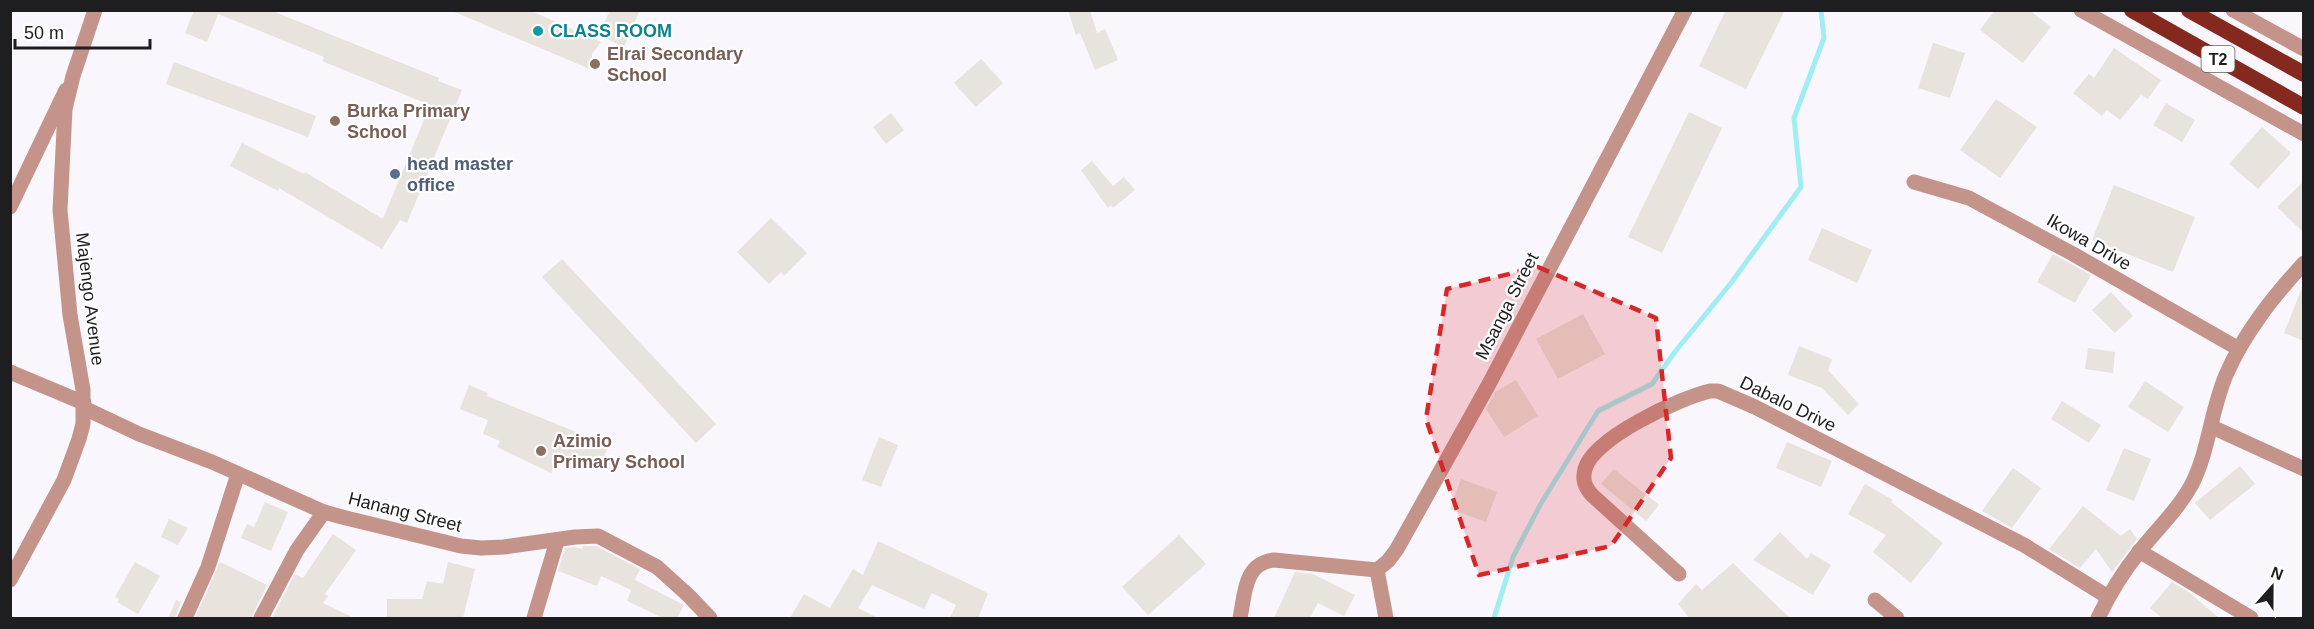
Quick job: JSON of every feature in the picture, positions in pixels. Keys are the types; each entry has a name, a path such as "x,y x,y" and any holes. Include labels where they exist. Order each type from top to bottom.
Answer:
{"highway":[{"name":"T2","path":"2132,10 2304,107"},
{"name":"T2","path":"2191,12 2304,74"},
{"path":"2177,36 2191,12"}],"street":[{"name":"Majengo Avenue","path":"10,580 64,480 80,439 84,405 70,315 60,210 62,139 65,109 73,76 95,10"},
{"name":"Msanga Street","path":"1377,570 1397,549 1484,392 1685,10"},
{"path":"2080,10 2304,134"},
{"path":"2233,10 2304,49"},
{"path":"10,207 73,76"},
{"name":"Ikowa Drive","path":"1914,182 1969,198 2073,254 2239,349"},
{"path":"2098,618 2108,597 2139,551 2171,516 2192,485 2212,428 2225,377 2239,349 2274,296 2304,263"},
{"name":"Hanang Street","path":"10,372 84,405 140,434 212,462 324,512 481,549 595,536 626,549 657,567 710,618"},
{"name":"Dabalo Drive","path":"1678,574 1592,495 1584,483 1585,469 1592,457 1610,440 1638,421 1710,391 1718,391 1755,406 2024,544 2108,597"},
{"path":"2212,428 2304,468"},
{"path":"185,618 208,567 238,474"},
{"path":"261,618 297,550 324,512"},
{"path":"534,618 556,541"},
{"path":"2139,551 2251,618"},
{"path":"1240,618 1250,574 1263,561 1274,560 1377,570 1386,618"},
{"path":"1875,600 1897,618"}],"highlighted area":[{"path":"1538,267 1656,318 1671,458 1611,546 1479,575 1426,419 1447,289"}],"building":[{"path":"194,10 270,10 439,78 438,81 462,90 407,223 400,220 382,249 279,188 278,191 230,166 242,143 304,174 305,172 383,219 430,105 322,61 324,57 218,14 207,42 185,33"},
{"name":"CLASS ROOM","path":"529,10 601,42 592,54 590,69 452,11"},
{"name":"CLASS ROOM","path":"610,10 640,10 624,47 599,35"},
{"path":"1068,10 1090,10 1097,33 1105,29 1118,60 1095,70 1080,33 1076,35"},
{"path":"1726,10 1785,10 1746,89 1699,66"},
{"path":"1995,10 2029,10 2051,27 2023,63 1980,30"},
{"path":"1933,43 1965,53 1950,98 1918,88"},
{"path":"2114,48 2161,80 2148,99 2141,95 2120,120 2107,110 2102,116 2073,93 2089,74 2094,78"},
{"path":"981,59 1003,83 976,107 954,83"},
{"path":"174,62 316,116 308,137 166,84"},
{"path":"1996,99 2037,127 2000,178 1960,150"},
{"path":"2166,103 2195,120 2182,142 2153,125"},
{"path":"1689,112 1722,128 1662,253 1628,237"},
{"path":"891,113 904,130 886,144 873,127"},
{"path":"2262,127 2291,153 2258,189 2229,164"},
{"path":"1092,161 1113,186 1124,177 1135,190 1113,208 1111,205 1108,208 1081,170"},
{"path":"2304,181 2304,233 2277,207"},
{"path":"2114,185 2195,217 2173,272 2092,240"},
{"path":"771,218 807,253 784,276 781,272 769,284 737,252"},
{"path":"1822,228 1872,250 1857,283 1808,260"},
{"path":"2053,254 2091,275 2075,303 2037,282"},
{"path":"562,259 716,424 696,443 542,277"},
{"path":"2304,285 2304,341 2284,333"},
{"path":"2111,292 2133,316 2115,333 2092,310"},
{"path":"1583,314 1605,354 1558,379 1536,339"},
{"path":"1799,346 1832,359 1828,370 1859,404 1848,415 1822,388 1788,375"},
{"path":"2088,348 2115,352 2113,373 2085,369"},
{"path":"1516,380 1538,416 1504,437 1486,409 1495,392"},
{"path":"2145,381 2184,407 2168,432 2128,407"},
{"path":"469,385 488,393 487,396 609,445 598,471 559,454 551,473 497,447 500,441 483,434 488,420 460,409"},
{"path":"2062,401 2101,425 2089,443 2051,419"},
{"path":"879,437 898,445 881,487 862,480"},
{"path":"1787,442 1832,461 1821,487 1776,468"},
{"path":"2124,448 2151,459 2134,501 2106,490"},
{"path":"2240,466 2255,484 2210,520 2195,503"},
{"path":"2013,468 2041,488 2012,528 1982,511"},
{"path":"1614,469 1659,505 1646,521 1601,484"},
{"path":"1461,479 1497,492 1486,522 1450,509"},
{"path":"1865,484 1893,500 1891,502 1943,543 1911,583 1873,552 1886,535 1848,514"},
{"path":"265,502 288,512 271,551 241,538 247,524 254,527"},
{"path":"2083,506 2121,536 2130,529 2137,539 2112,572 2096,549 2080,568 2049,549"},
{"path":"169,519 188,528 178,545 161,537"},
{"path":"1780,532 1807,559 1811,553 1831,565 1813,595 1753,560"},
{"path":"333,534 356,550 325,594 328,596 323,603 354,618 272,618 295,574 303,578"},
{"path":"1179,535 1206,564 1148,615 1122,587"},
{"path":"878,541 988,593 978,618 950,618 956,605 932,593 924,609 872,585 858,608 878,618 790,618 804,594 830,608 853,569 863,575"},
{"path":"583,546 596,546 640,569 631,590 601,576 597,586 558,571 565,548 582,549"},
{"path":"135,562 160,576 138,614 117,602 119,599 115,597"},
{"path":"220,562 267,585 251,618 195,618"},
{"path":"448,562 475,569 463,618 387,618 387,599 422,599 427,581 443,584"},
{"path":"1733,563 1790,618 1689,618 1678,604 1696,584 1702,590"},
{"path":"1295,572 1313,574 1355,595 1344,616 1318,603 1310,618 1274,618"},
{"path":"635,580 684,605 677,618 663,618 627,601"},
{"path":"2172,582 2190,593 2219,618 2162,618 2150,608"},
{"path":"176,600 181,602 175,618 168,618"}],"waterway":[{"path":"1494,618 1513,557 1540,505 1598,411 1652,384 1731,283 1801,187 1794,118 1824,38 1821,10"}],"place":[{"name":"CLASS ROOM","path":"538,31"},
{"name":"Elrai Secondary School","path":"595,64"},
{"name":"Burka Primary School","path":"335,121"},
{"name":"head master office","path":"395,174"},
{"name":"Azimio Primary School","path":"541,451"}]}
